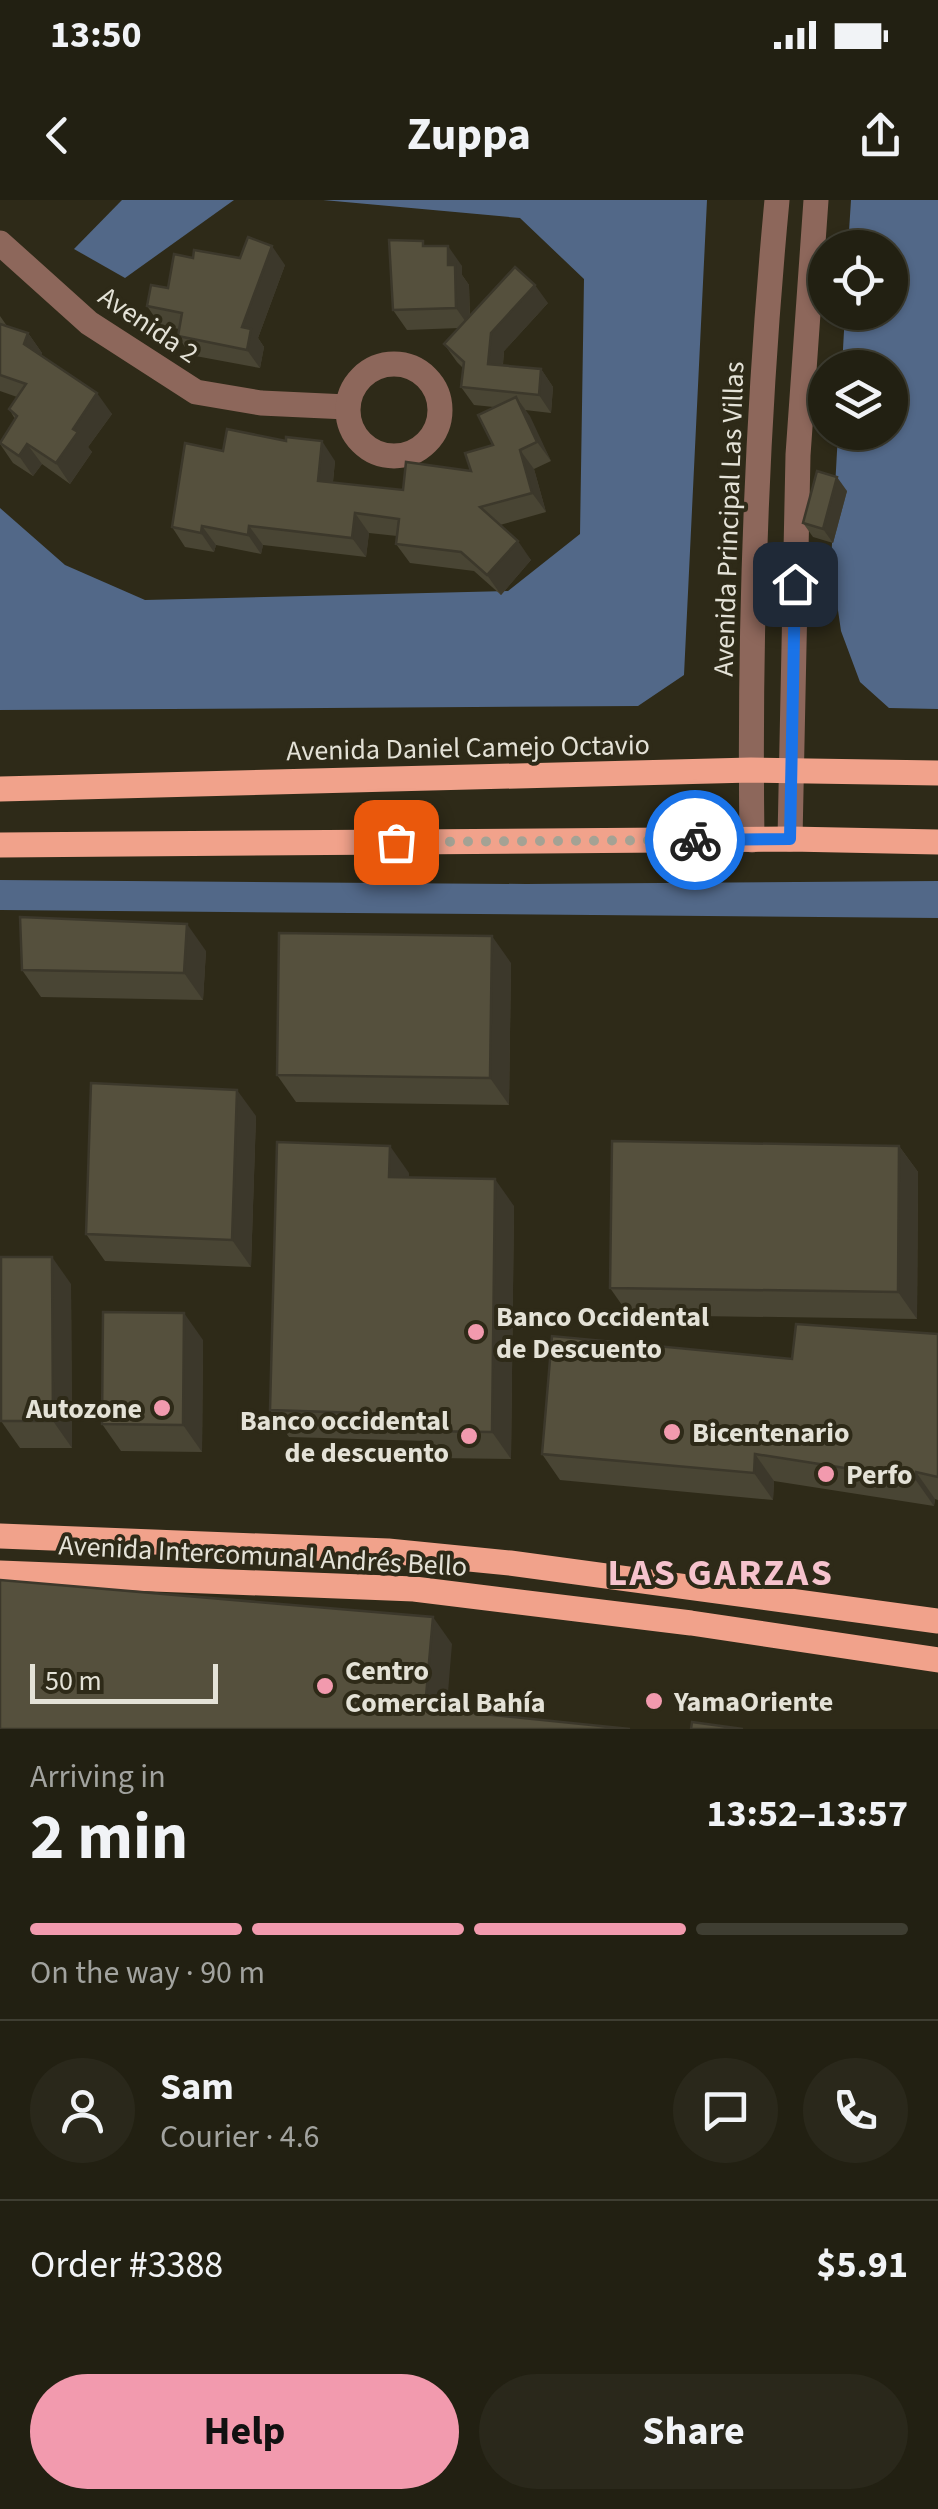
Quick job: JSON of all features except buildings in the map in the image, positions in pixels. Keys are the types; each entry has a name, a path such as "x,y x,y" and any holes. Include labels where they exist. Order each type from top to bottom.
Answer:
{"main road":[{"name":"Avenida Daniel Camejo Octavio","path":"0,789 751,770 938,773"},
{"path":"0,846 790,839 938,842"},
{"name":"Avenida Intercomunal Andrés Bello","path":"0,1536 388,1551 510,1563 938,1621"},
{"name":"Avenida Intercomunal Andrés Bello","path":"0,1574 414,1589 938,1660"}],"street":[{"name":"Avenida Principal Las Villas","path":"752,840 752,650 763,381 777,200"},
{"path":"790,839 798,455 816,200"},
{"name":"Avenida 2","path":"0,243 89,324 196,392 261,404 348,407"}],"water":[{"path":"122,200 234,200 125,278 74,249"},
{"path":"323,200 707,200 684,675 638,706 0,710 0,508 65,565 145,600 508,591 580,534 584,279 520,218"},
{"path":"851,200 938,200 938,709 889,708 860,682 841,631 831,562 837,450 908,450 908,350 843,350 844,330 908,330 908,230 849,230"},
{"path":"0,880 526,884 938,881 938,918 0,910"}],"way so far":[{"path":"396,842 695,840"}],"place":[{"name":"Banco Occidental de Descuento","path":"476,1332"},
{"name":"Autozone","path":"162,1408"},
{"name":"Bicentenario","path":"672,1432"},
{"name":"Banco occidental de descuento","path":"469,1436"},
{"name":"Perfo","path":"826,1474"},
{"name":"Centro Comercial Bahía","path":"325,1686"},
{"name":"YamaOriente","path":"654,1701"}],"district":[{"name":"LAS GARZAS","path":"721,1572"}],"route":[{"path":"695,840 790,839 795,584"}]}
